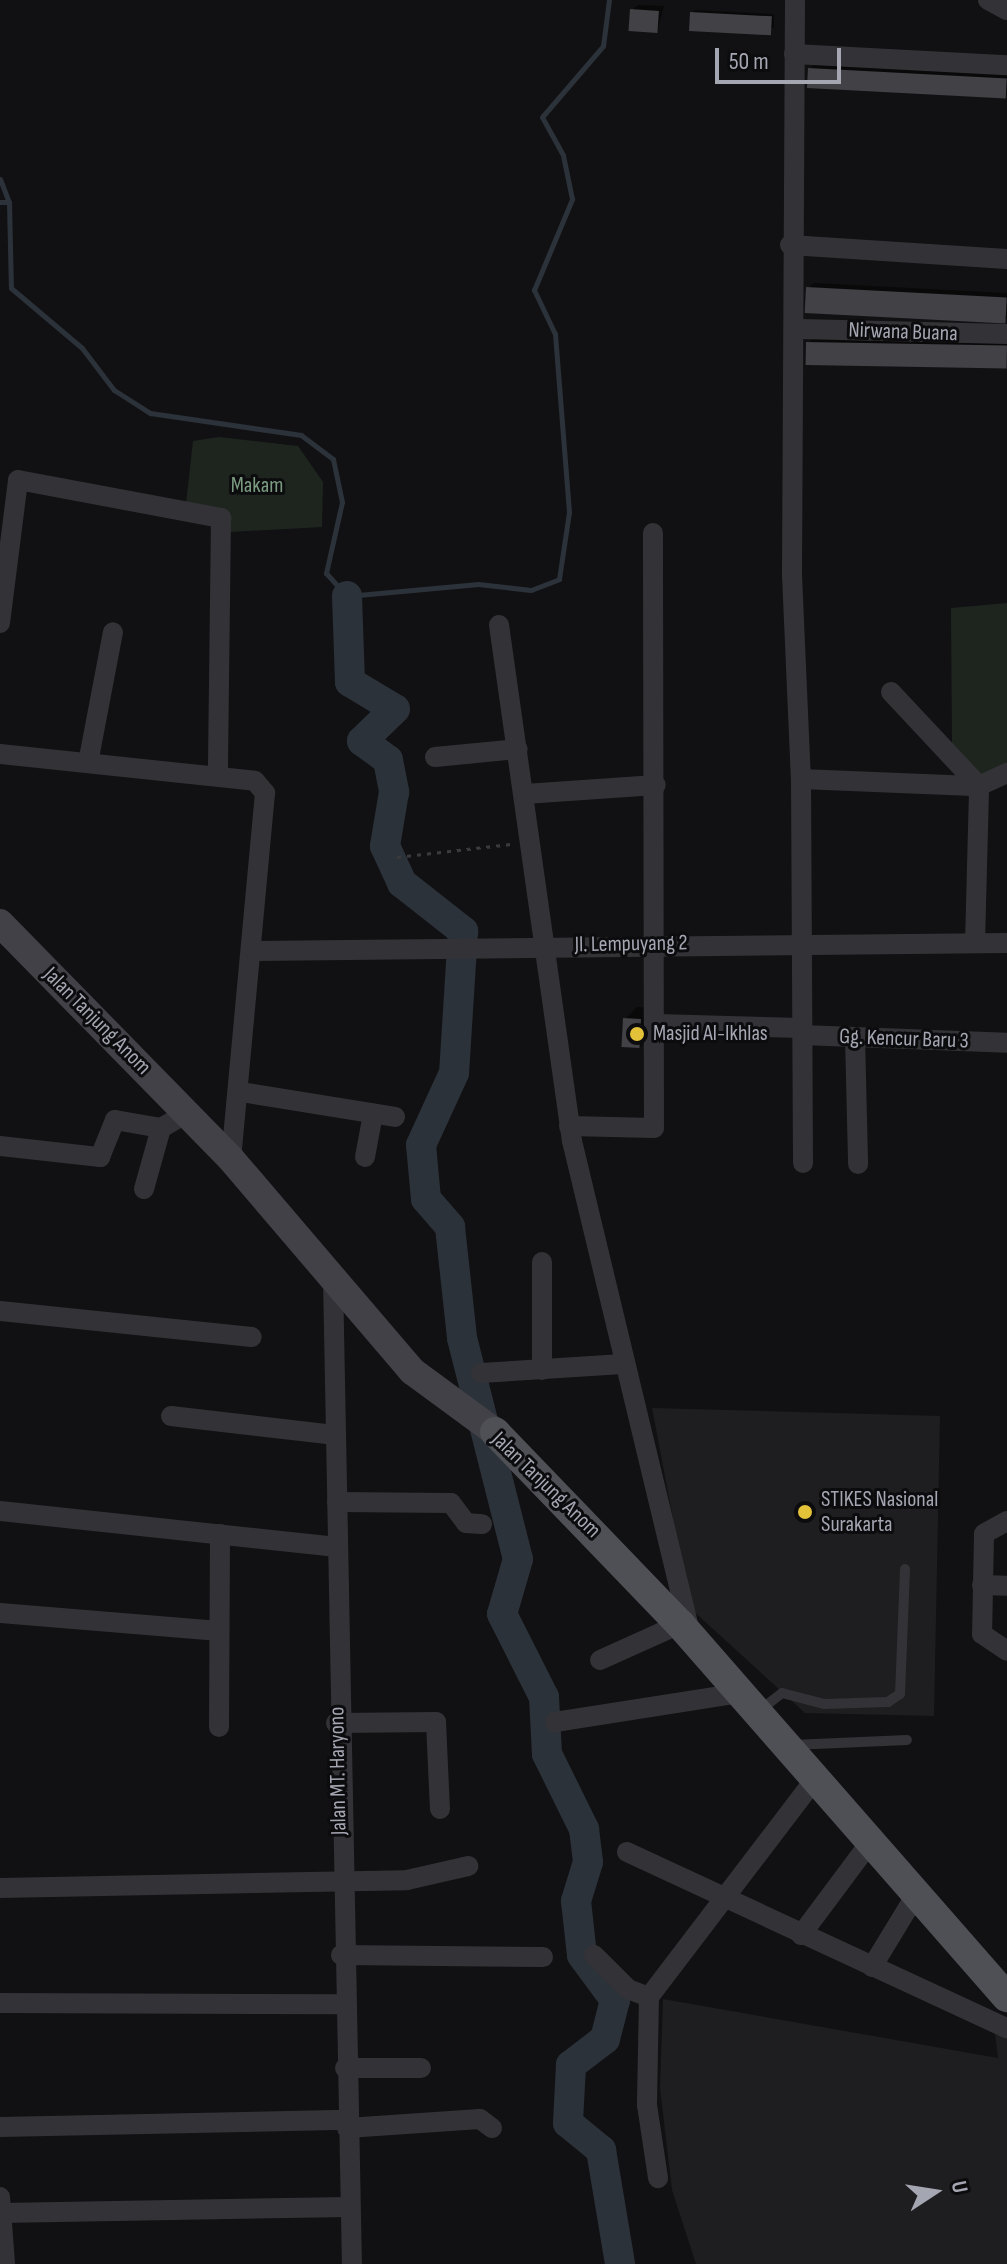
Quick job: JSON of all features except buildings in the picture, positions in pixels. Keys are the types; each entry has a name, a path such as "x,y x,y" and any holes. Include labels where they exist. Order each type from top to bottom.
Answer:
{"main road":[{"name":"Jalan Tanjung Anom","path":"0,923 231,1159 412,1371 483,1425 686,1630 1007,1997"}],"street":[{"path":"789,0 794,54 790,245 792,567 801,779 799,942 803,1163"},
{"path":"988,0 1007,10"},
{"path":"794,54 1007,65"},
{"path":"790,245 1007,259"},
{"name":"Nirwana Buana","path":"800,329 1007,334"},
{"path":"0,623 18,480 221,518 218,776"},
{"path":"569,1126 654,1128 658,944 653,533"},
{"path":"499,625 569,1126 686,1630 600,1660"},
{"path":"88,763 113,632"},
{"path":"891,692 979,786 975,943"},
{"path":"435,757 518,749"},
{"path":"0,754 255,781 267,802 241,1092 231,1159"},
{"path":"801,779 979,786 1007,773"},
{"path":"525,794 656,785"},
{"name":"Jl. Lempuyang 2","path":"255,951 799,942 1007,943"},
{"name":"Gg. Kencur Baru 3","path":"657,1024 1007,1043"},
{"path":"855,1037 858,1164"},
{"path":"241,1092 395,1117"},
{"path":"0,1146 100,1157 115,1120 161,1128 187,1113"},
{"path":"365,1157 373,1114"},
{"path":"144,1189 161,1128"},
{"path":"542,1262 542,1370"},
{"name":"Jalan MT. Haryono","path":"333,1278 337,1502 336,1723 352,2264"},
{"path":"0,1311 252,1337"},
{"path":"481,1373 623,1364"},
{"path":"171,1416 336,1435"},
{"path":"337,1502 451,1503 466,1523 482,1524"},
{"path":"0,1511 337,1547"},
{"path":"1007,1521 984,1534 982,1585 982,1634 991,1647 1007,1651"},
{"path":"219,1727 220,1534"},
{"path":"982,1585 1007,1586"},
{"path":"0,1613 219,1631"},
{"path":"555,1722 749,1702"},
{"path":"336,1723 436,1722 440,1809"},
{"path":"658,2178 647,2105 649,1997 722,1896 816,1778"},
{"path":"801,1935 871,1841"},
{"path":"627,1852 1007,2028"},
{"path":"0,1888 423,1879 468,1866"},
{"path":"872,1967 917,1893"},
{"path":"341,1955 543,1957"},
{"path":"594,1955 628,1989 649,1997"},
{"path":"0,2003 343,2004"},
{"path":"345,2068 421,2068"},
{"path":"0,2127 347,2124 480,2119 492,2128"},
{"path":"5,2264 1,2205 350,2207"}],"lane":[{"path":"749,1702 782,1693 824,1704 888,1702 900,1694 905,1569"},
{"path":"786,1745 907,1740"}],"path":[{"path":"397,857 531,842"}],"shaded area":[{"name":"STIKES Nasional Surakarta","path":"652,1408 940,1416 934,1716 805,1713 690,1608"},
{"path":"663,1999 998,2058 994,2025 1007,2031 1007,2264 696,2264 672,2190 660,2088"}],"green space":[{"name":"Makam","path":"219,437 298,446 323,482 322,527 229,532 186,504 193,441"},
{"path":"1007,603 1007,768 981,779 952,744 951,608"}],"waterway":[{"path":"0,179 9,202 11,288 82,348 114,390 150,413 301,435 333,459 342,502 326,573 347,596 478,584 531,590 559,579 569,512 555,334 534,290 572,199 563,155 542,117 603,46 609,0"},
{"path":"0,202 9,202"},
{"path":"347,596 350,682 395,709 362,741 388,760 394,792 385,846 402,883 463,931 454,1073 421,1145 426,1199 450,1227 462,1338 518,1559 502,1614 544,1697 547,1754 584,1829 588,1862 576,1901 582,1955 615,2000 605,2039 571,2065 568,2123 601,2150 620,2264"}],"place":[{"name":"Masjid Al-Ikhlas","path":"637,1034"},
{"name":"STIKES Nasional Surakarta","path":"805,1512"}]}
